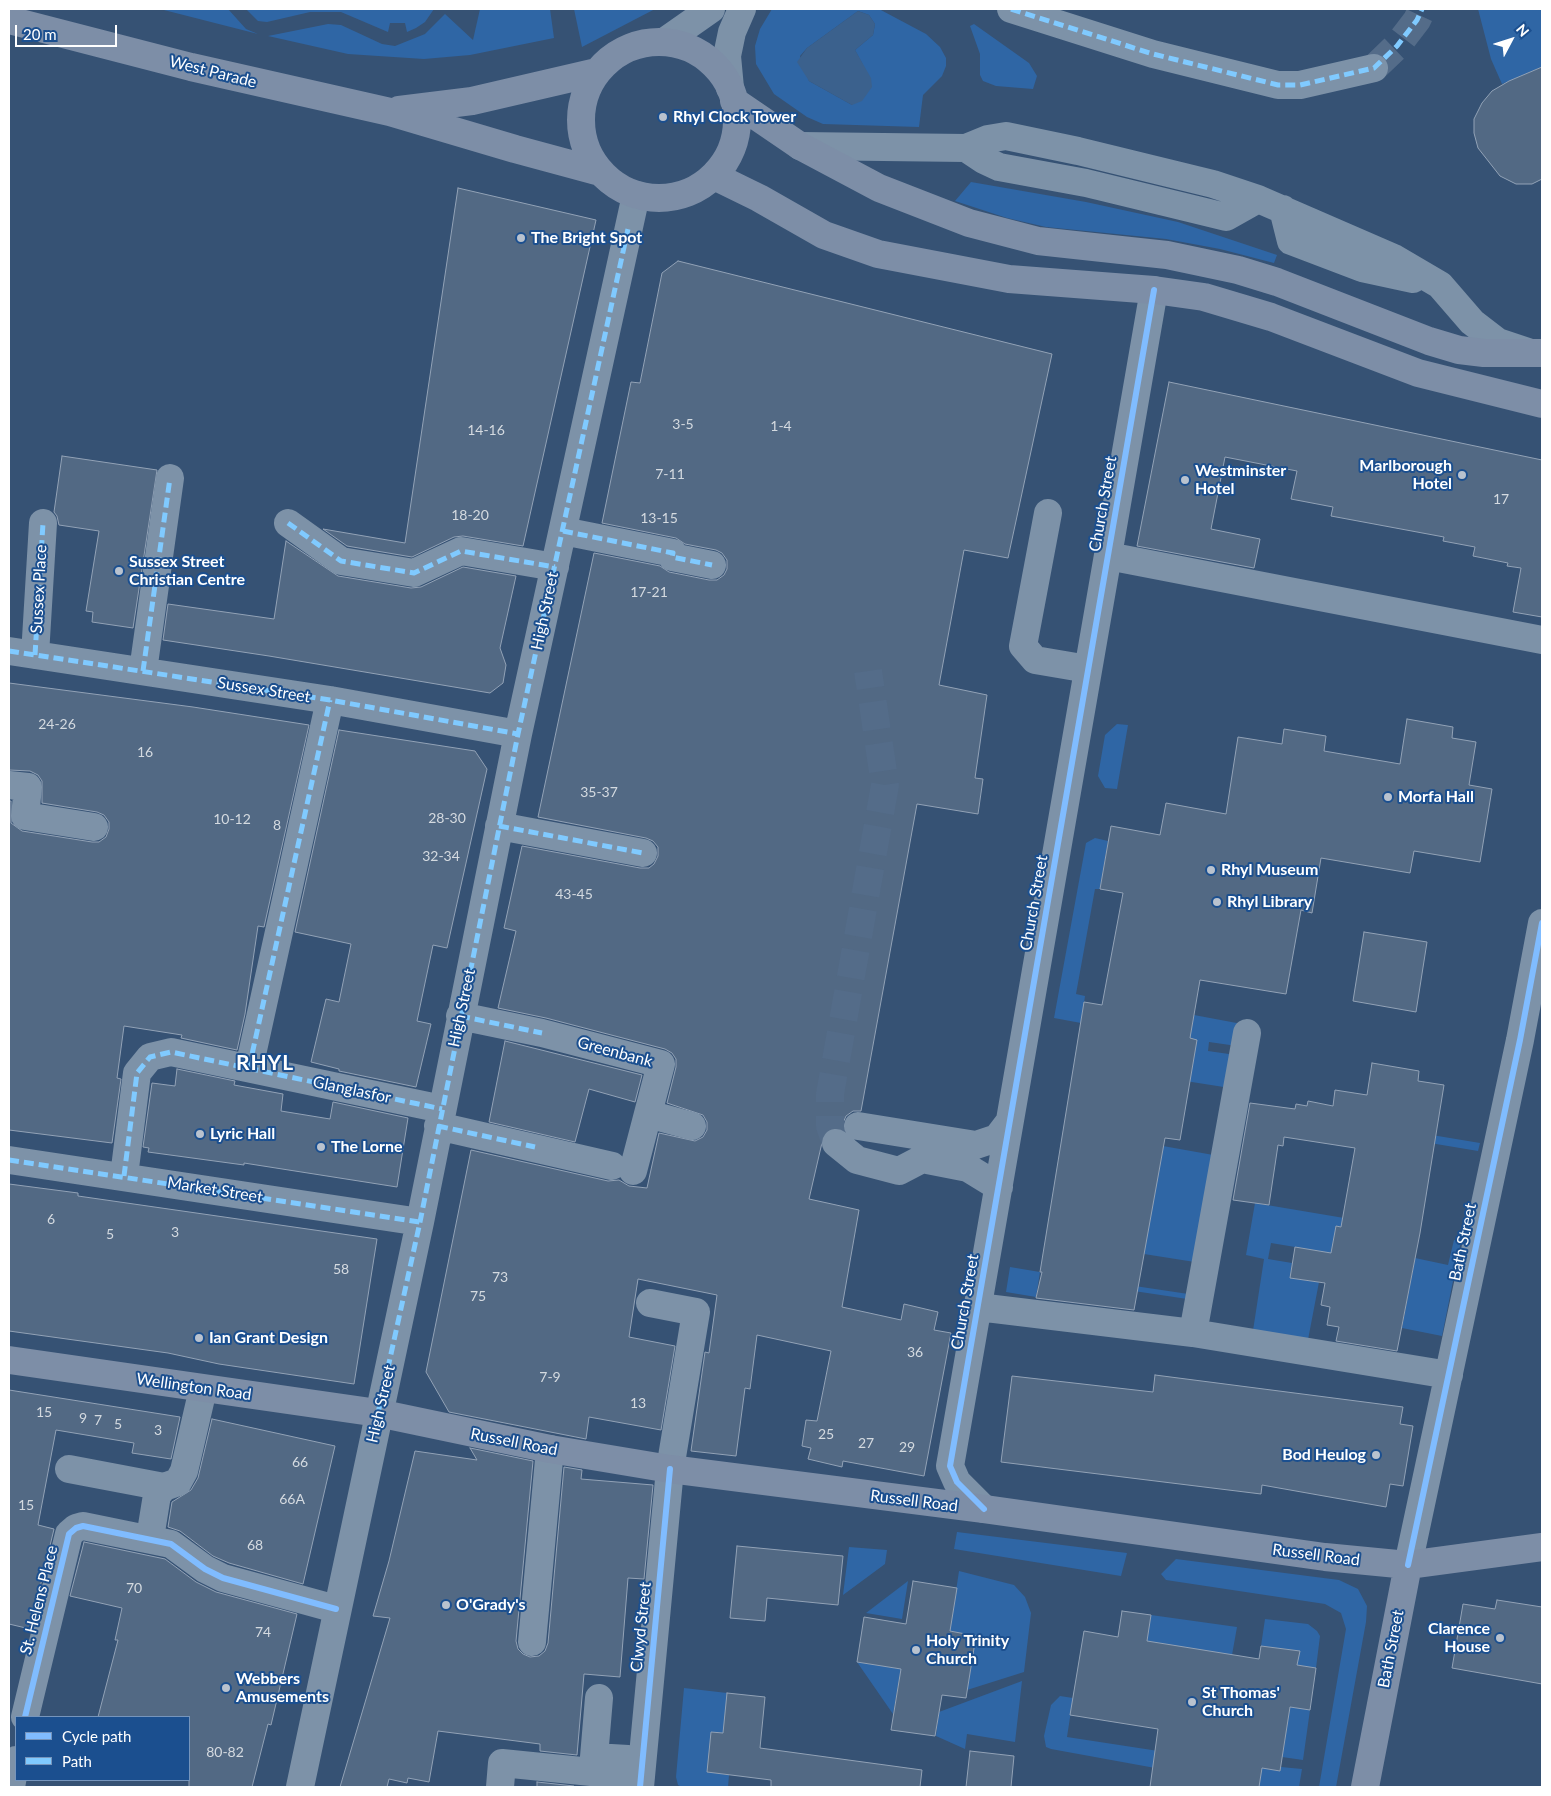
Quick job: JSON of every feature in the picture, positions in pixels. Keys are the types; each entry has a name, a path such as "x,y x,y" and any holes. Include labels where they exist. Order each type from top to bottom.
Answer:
{"main road":[{"name":"West Parade","path":"9,20 191,68 390,112 600,172"},
{"path":"664,42 685,46 703,56 718,71 732,95 737,121 734,141 726,160 714,176 697,188 678,196 656,198 636,195 616,186 600,172 586,149 581,122 584,96 597,72 611,58 627,49 645,44 664,42"},
{"path":"390,112 472,101 597,72"},
{"path":"732,95 800,146 879,188 969,223 1038,240 1201,261 1277,282 1429,341 1459,350 1539,354"},
{"path":"714,176 759,198 824,235 878,254 1009,279 1154,290 1204,297 1271,317 1418,373 1542,404"},
{"name":"Wellington Road","path":"9,1360 378,1413"},
{"name":"Russell Road","path":"378,1413 550,1449 670,1469 984,1508 1325,1557 1408,1565 1542,1547"},
{"name":"Bath Street","path":"1366,1787 1408,1565"}],"street":[{"path":"664,42 711,9"},
{"path":"732,95 727,56 732,32 742,9"},
{"path":"1011,9 1152,54 1278,85 1300,85 1374,68"},
{"path":"800,146 966,148 999,167 1095,185 1226,217 1258,198 1394,258 1440,285 1472,322 1498,342 1539,354"},
{"name":"High Street","path":"300,1787 336,1609 420,1222 518,734 636,195"},
{"name":"Church Street","path":"984,1508 956,1482 950,1466 1154,290"},
{"path":"143,672 170,478"},
{"path":"1048,512 1023,646 1034,660 1088,670"},
{"name":"Sussex Place","path":"22,653 43,523"},
{"path":"288,523 341,561 414,573 461,551 555,566"},
{"path":"563,531 673,552 672,557 712,565"},
{"path":"1108,556 1542,640"},
{"name":"Sussex Street","path":"22,653 330,700 518,734"},
{"path":"249,1068 330,700"},
{"path":"9,785 28,787 25,816 94,827"},
{"path":"499,826 643,853"},
{"name":"Bath Street","path":"1408,1565 1449,1375 1531,1043 1542,923"},
{"name":"Greenbank","path":"440,1117 535,1147 623,1168 648,1114 662,1064 542,1032 460,1016"},
{"path":"1193,1333 1247,1033"},
{"name":"Glanglasfor","path":"124,1176 137,1074 150,1057 171,1052 249,1068 440,1117"},
{"path":"648,1114 692,1126"},
{"path":"858,1126 976,1145 997,1138 1010,1121"},
{"path":"836,1144 857,1160 899,1170 922,1159 968,1168 997,1194"},
{"name":"Market Street","path":"9,1160 420,1222"},
{"name":"Clwyd Street","path":"641,1775 670,1469 696,1312 650,1303"},
{"path":"978,1307 1193,1333 1449,1375"},
{"path":"150,1538 157,1495 164,1487 178,1482 184,1471 202,1389"},
{"path":"532,1642 550,1449"},
{"path":"69,1469 164,1487"},
{"name":"St. Helens Place","path":"25,1716 71,1530 83,1526 150,1538 171,1544 205,1569 223,1578 336,1609"},
{"path":"599,1698 594,1757 641,1775"},
{"path":"500,1787 502,1763 641,1775"},
{"path":"11,1787 15,1765"}],"shaded area":[{"path":"160,9 228,9 246,29 258,34"},
{"path":"246,9 434,9 425,22 416,28 407,32 405,23 390,23 388,32 341,12 310,12 267,22 258,21"},
{"path":"480,9 550,9 554,38 470,55 424,59 348,54 268,36 328,24 341,25 382,44 395,46 425,34 445,14 473,40"},
{"path":"574,9 655,9 582,47"},
{"path":"772,9 879,9 926,34 940,47 946,58 946,66 942,76 923,95 919,127 823,124 807,117 774,94 756,64 755,46 760,29","holes":["858,11 869,15 875,24 873,35 855,50 863,65 852,105 809,81 800,56 807,48"]},
{"path":"1478,9 1542,9 1542,67 1502,84 1491,59"},
{"path":"858,11 869,15 875,24 873,35 855,50 871,78 872,87 862,101 852,105 809,81 797,62 807,48"},
{"path":"974,24 1029,63 1037,76 1033,89 996,86 983,81 980,75 980,54 970,26"},
{"path":"971,182 1086,202 1178,222 1277,255 1274,263 1220,249 1166,239 1046,227 1007,218 955,201"},
{"path":"1117,724 1128,725 1117,789 1105,788 1098,776 1105,735"},
{"path":"1095,838 1108,841 1100,889 1095,889 1076,994 1085,996 1081,1023 1054,1018 1086,843"},
{"path":"1194,1015 1242,1024 1237,1046 1209,1042 1208,1051 1236,1055 1230,1088 1160,1077"},
{"path":"1432,1135 1480,1143 1478,1151 1430,1143"},
{"path":"1163,1146 1219,1156 1201,1263 1144,1254"},
{"path":"1255,1203 1356,1220 1354,1229 1336,1226 1331,1253 1271,1243 1268,1259 1292,1263 1290,1278 1319,1282 1307,1345 1252,1337 1264,1259 1246,1255"},
{"path":"1454,1240 1461,1241 1442,1336 1402,1328 1415,1258 1448,1265"},
{"path":"1010,1267 1040,1272 1036,1297 1006,1292"},
{"path":"1088,1279 1195,1295 1194,1300 1087,1284"},
{"path":"957,1532 1127,1553 1121,1576 954,1549"},
{"path":"849,1547 887,1550 885,1564 843,1595"},
{"path":"1176,1559 1339,1580 1358,1589 1367,1606 1366,1622 1336,1787 1319,1787 1346,1629 1341,1613 1325,1604 1166,1580 1161,1574"},
{"path":"959,1571 1014,1585 1025,1597 1031,1613 1024,1672 967,1690 976,1636 950,1631"},
{"path":"908,1581 902,1619 866,1613"},
{"path":"1151,1615 1237,1627 1232,1655 1147,1641"},
{"path":"1265,1619 1308,1624 1317,1631 1320,1636 1316,1668 1297,1665 1299,1651 1261,1646"},
{"path":"857,1662 901,1669 893,1714"},
{"path":"1022,1681 1015,1742 967,1734 965,1749 936,1736 939,1712"},
{"path":"684,1688 727,1693 723,1733 711,1732 707,1772 729,1775 728,1787 682,1787 678,1785 676,1777"},
{"path":"1060,1696 1073,1698 1067,1737 1191,1756 1177,1772 1046,1747 1044,1736 1051,1705"},
{"path":"1290,1707 1310,1710 1303,1760 1282,1757"},
{"path":"1236,1764 1280,1771 1281,1767 1302,1769 1299,1787 1259,1787 1259,1783"}],"building":[{"path":"1542,67 1542,179 1532,184 1516,184 1500,176 1478,148 1474,133 1474,119 1482,103 1492,91 1509,81"},
{"path":"458,188 596,220 523,546 463,536 454,537 412,557 347,546 323,529 405,543"},
{"path":"678,261 1052,354 1008,558 964,550 939,685 987,695 975,778 983,779 978,814 917,804 861,1111 853,1111 846,1116 843,1130 831,1128 824,1134 809,1199 859,1210 842,1307 901,1320 904,1304 938,1312 934,1330 951,1333 924,1476 843,1461 842,1467 808,1459 811,1448 802,1446 806,1420 817,1421 831,1351 757,1335 750,1389 745,1388 736,1456 691,1451 705,1352 709,1353 717,1295 638,1279 629,1337 675,1346 661,1430 589,1417 586,1439 449,1412 426,1372 471,1150 608,1181 619,1180 629,1186 647,1188 659,1133 695,1141 703,1137 707,1130 707,1122 703,1115 667,1103 676,1067 676,1059 672,1053 665,1049 546,1018 498,1008 516,931 504,928 522,846 640,868 649,868 654,864 658,856 658,847 653,841 646,838 538,817 594,553 660,566 669,572 709,580 717,580 724,575 727,569 727,560 722,553 716,550 685,544 676,538 602,523 631,382 640,383 662,273"},
{"path":"1169,382 1542,460 1542,617 1513,612 1521,568 1507,566 1508,563 1473,556 1475,547 1443,541 1444,537 1331,516 1333,507 1291,499 1297,471 1225,457 1211,529 1260,539 1254,568 1137,546"},
{"name":"Sussex Street Christian Centre","path":"62,456 157,470 133,628 92,622 93,612 86,611 99,531 59,525 54,512"},
{"path":"286,541 338,576 411,588 421,587 463,567 516,576 500,648 506,665 503,683 490,693 163,640 168,604 274,619"},
{"path":"9,683 193,707 309,725 264,927 258,926 245,1014 237,1050 181,1038 182,1035 124,1026 117,1078 121,1079 112,1143 9,1130 9,801 11,801 11,823 22,831 99,842 106,837 109,822 104,815 97,812 42,803 42,781 38,775 30,771 9,770"},
{"path":"1407,719 1453,727 1452,738 1476,742 1469,785 1492,789 1480,862 1414,851 1410,873 1321,858 1312,913 1301,910 1286,994 1200,980 1190,1038 1197,1040 1180,1140 1165,1138 1134,1310 1036,1298 1042,1272 1040,1272 1084,1002 1102,1005 1123,893 1100,889 1111,826 1160,835 1166,803 1226,814 1238,737 1282,744 1284,729 1326,736 1324,751 1400,764"},
{"path":"339,730 475,751 487,769 447,948 433,945 417,1021 431,1024 416,1087 339,1071 339,1069 311,1062 326,999 339,1002 351,944 295,932"},
{"path":"1364,932 1427,942 1416,1012 1353,1001"},
{"path":"505,1041 642,1075 635,1102 589,1089 575,1142 489,1122"},
{"path":"1372,1063 1419,1071 1418,1081 1444,1085 1420,1233 1397,1351 1336,1341 1339,1327 1327,1325 1330,1307 1321,1305 1325,1283 1290,1278 1295,1247 1331,1253 1336,1226 1341,1227 1355,1148 1284,1137 1283,1146 1278,1145 1269,1205 1233,1200 1250,1103 1295,1109 1296,1104 1307,1106 1308,1101 1333,1106 1335,1090 1367,1095"},
{"path":"177,1069 235,1081 234,1085 283,1094 281,1111 330,1119 333,1102 408,1118 397,1187 244,1163 244,1165 148,1152 149,1148 143,1147 152,1083 175,1086"},
{"path":"9,1184 78,1193 78,1196 377,1239 354,1384 219,1364 168,1353 9,1331"},
{"path":"1155,1375 1403,1407 1400,1424 1413,1426 1403,1486 1390,1484 1386,1507 1262,1485 1261,1494 1001,1462 1012,1376 1153,1392"},
{"path":"9,1390 180,1417 171,1459 132,1453 134,1443 56,1430 38,1525 54,1529 30,1629 9,1624"},
{"path":"212,1419 335,1446 303,1584 229,1563 213,1556 180,1531 168,1527 172,1502 191,1490 198,1478"},
{"path":"470,1448 533,1461 516,1641 518,1649 530,1657 539,1656 545,1651 548,1643 564,1467 582,1470 581,1479 653,1485 644,1579 628,1578 620,1677 584,1674 577,1755 540,1751 540,1744 438,1731 429,1782 408,1778 407,1783 389,1779 387,1787 340,1787 390,1618 373,1616 389,1561 415,1451 477,1460"},
{"path":"84,1542 165,1559 196,1582 216,1592 297,1614 271,1725 268,1724 252,1787 189,1787 190,1716 98,1716 118,1640 115,1640 122,1608 70,1596"},
{"path":"737,1546 843,1556 838,1605 767,1598 765,1621 730,1618"},
{"name":"Holy Trinity Church","path":"913,1581 957,1588 950,1631 976,1636 966,1698 942,1695 935,1736 891,1730 901,1669 857,1662 864,1617 906,1624"},
{"name":"Clarence House","path":"1497,1600 1542,1607 1542,1684 1452,1668 1463,1604 1495,1609"},
{"name":"St Thomas' Church","path":"1122,1611 1151,1615 1147,1641 1259,1659 1261,1646 1300,1651 1297,1665 1316,1668 1310,1710 1290,1707 1280,1771 1262,1768 1259,1787 1150,1787 1158,1729 1070,1715 1084,1631 1118,1637"},
{"path":"727,1693 765,1697 760,1748 922,1770 920,1787 771,1787 771,1780 707,1772 711,1732 723,1733"},
{"path":"970,1751 1014,1756 1011,1787 966,1787"},
{"path":"537,1782 574,1786 574,1787 537,1787"}],"tunnel":[{"path":"1374,68 1397,46 1417,20 1422,9"},
{"path":"836,1143 830,1126 830,1094 885,785 868,671"}],"marked path":[{"path":"1011,9 1153,54 1278,85 1300,85 1374,68 1397,46 1417,20 1422,9"},
{"path":"378,1413 420,1222 518,734 628,229"},
{"path":"143,671 170,478"},
{"path":"35,655 43,523"},
{"path":"288,523 341,561 414,573 461,551 555,567"},
{"path":"563,531 673,553 672,557 712,565"},
{"path":"9,651 330,700 518,734"},
{"path":"249,1068 330,700"},
{"path":"499,826 643,853"},
{"path":"460,1016 542,1033"},
{"path":"124,1176 137,1073 150,1057 171,1052 442,1109"},
{"path":"438,1126 535,1147"},
{"path":"9,1160 420,1222"}],"cycle path":[{"path":"984,1509 957,1482 950,1466 1154,290"},
{"path":"1408,1565 1520,1040 1542,923"},
{"path":"640,1787 670,1469"},
{"path":"25,1716 69,1534 76,1528 83,1526 171,1544 205,1569 223,1578 336,1609"}],"place":[{"name":"Rhyl Clock Tower","path":"663,117"},
{"name":"The Bright Spot","path":"521,238"},
{"name":"Marlborough Hotel","path":"1462,475"},
{"name":"Westminster Hotel","path":"1185,480"},
{"name":"Sussex Street Christian Centre","path":"119,571"},
{"name":"Morfa Hall","path":"1388,797"},
{"name":"Rhyl Museum","path":"1211,870"},
{"name":"Rhyl Library","path":"1217,902"},
{"name":"Lyric Hall","path":"200,1134"},
{"name":"The Lorne","path":"321,1147"},
{"name":"Ian Grant Design","path":"199,1338"},
{"name":"Bod Heulog","path":"1376,1455"},
{"name":"O'Grady's","path":"446,1605"},
{"name":"Clarence House","path":"1500,1638"},
{"name":"Holy Trinity Church","path":"916,1650"},
{"name":"Webbers Amusements","path":"226,1688"},
{"name":"St Thomas' Church","path":"1192,1702"}],"district":[{"name":"RHYL","path":"265,1063"}]}
